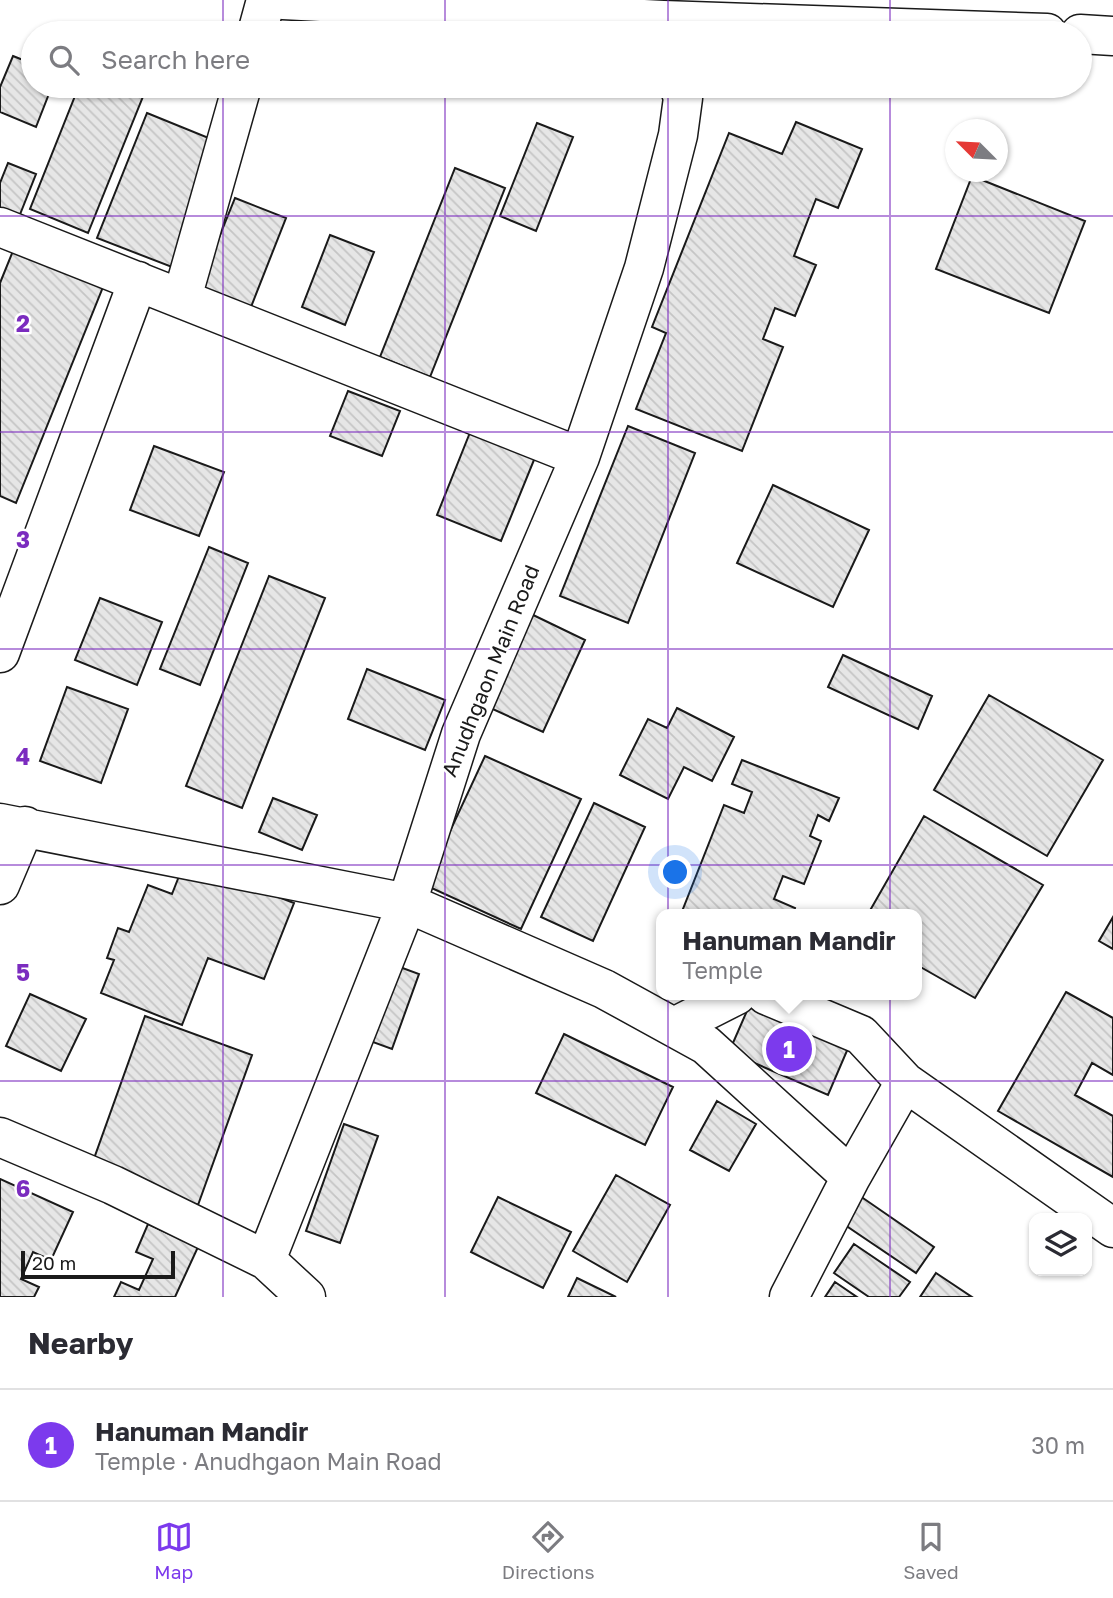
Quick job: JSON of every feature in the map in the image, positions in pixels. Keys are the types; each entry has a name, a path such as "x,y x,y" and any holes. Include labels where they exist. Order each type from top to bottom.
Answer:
{"street":[{"path":"261,21 267,0"},
{"path":"283,0 739,21"},
{"path":"1092,35 1113,36"},
{"path":"182,298 239,98"},
{"name":"Anudhgaon Main Road","path":"266,1260 407,903 461,734 580,457 644,268 678,135 683,98"},
{"path":"0,227 580,457"},
{"path":"0,653 138,281"},
{"path":"0,885 13,824 407,903 604,989 706,1045 851,1177"},
{"path":"674,1027 727,1000"},
{"path":"778,1000 861,1035 905,1082 1113,1228"},
{"path":"789,1297 851,1177 905,1082"},
{"path":"0,1137 113,1185 266,1260 306,1297"}],"building":[{"path":"13,56 21,59 21,98 47,98 36,127 0,112 0,87"},
{"path":"74,98 142,98 88,233 30,209"},
{"path":"147,113 221,143 172,267 97,238"},
{"path":"796,122 862,149 838,208 816,199 794,256 816,265 795,316 775,308 763,339 783,347 742,451 636,409 666,333 652,327 729,133 782,154"},
{"path":"537,123 573,137 536,231 500,216"},
{"path":"8,163 36,174 15,227 0,221 0,183"},
{"path":"455,168 505,188 430,377 380,357"},
{"path":"970,182 987,182 1085,221 1049,313 936,269"},
{"path":"235,198 286,218 247,317 195,297"},
{"path":"330,235 374,252 345,325 302,307"},
{"path":"15,246 105,282 16,503 0,496 0,283"},
{"path":"348,391 400,411 382,456 330,436"},
{"path":"628,426 695,453 628,623 560,596"},
{"path":"471,430 536,455 501,541 437,515"},
{"path":"154,446 224,472 199,536 130,510"},
{"path":"773,485 869,530 833,607 737,563"},
{"path":"209,547 248,563 200,685 160,669"},
{"path":"269,576 325,598 242,808 186,786"},
{"path":"100,598 162,622 137,685 75,660"},
{"path":"529,613 585,640 543,732 486,706"},
{"path":"843,655 932,696 918,729 828,687"},
{"path":"367,669 445,700 425,750 348,719"},
{"path":"67,687 128,709 101,783 40,761"},
{"path":"989,695 1103,760 1047,856 934,790"},
{"path":"677,708 734,737 712,781 684,767 668,799 620,775 648,719 667,728"},
{"path":"485,756 581,799 521,929 425,885"},
{"path":"742,760 839,798 829,821 818,815 810,836 821,841 804,884 783,876 774,899 795,909 683,909 724,805 744,813 752,792 732,784"},
{"path":"273,798 317,815 302,850 259,832"},
{"path":"594,803 645,827 593,941 541,917"},
{"path":"924,816 1043,885 975,998 922,968 922,909 871,909"},
{"path":"185,861 294,903 264,979 208,958 182,1025 101,993 114,960 107,958 118,928 129,932 148,885 172,894"},
{"path":"1113,917 1113,949 1099,941"},
{"path":"397,966 419,974 392,1049 370,1041"},
{"path":"1066,992 1113,1018 1113,1075 1092,1063 1075,1095 1113,1116 1113,1177 998,1111"},
{"path":"30,994 86,1019 61,1071 6,1046"},
{"path":"750,1004 849,1046 828,1095 729,1052"},
{"path":"145,1016 252,1055 198,1205 91,1167"},
{"path":"564,1034 673,1087 645,1145 536,1093"},
{"path":"717,1101 756,1124 729,1171 690,1150"},
{"path":"344,1124 378,1136 340,1243 306,1231"},
{"path":"616,1175 670,1205 627,1282 573,1251"},
{"path":"0,1179 73,1212 51,1260 33,1252 21,1279 39,1287 34,1297 0,1297"},
{"path":"860,1196 934,1247 916,1273 842,1223"},
{"path":"498,1197 571,1232 543,1288 471,1252"},
{"path":"148,1224 198,1247 175,1297 114,1297 121,1282 139,1290 153,1259 136,1252"},
{"path":"854,1244 910,1282 899,1297 869,1297 834,1273"},
{"path":"936,1273 972,1297 920,1297"},
{"path":"577,1278 616,1297 568,1297"},
{"path":"835,1282 857,1297 825,1297"}],"place":[{"name":"Hanuman Mandir","path":"789,1049"}]}
